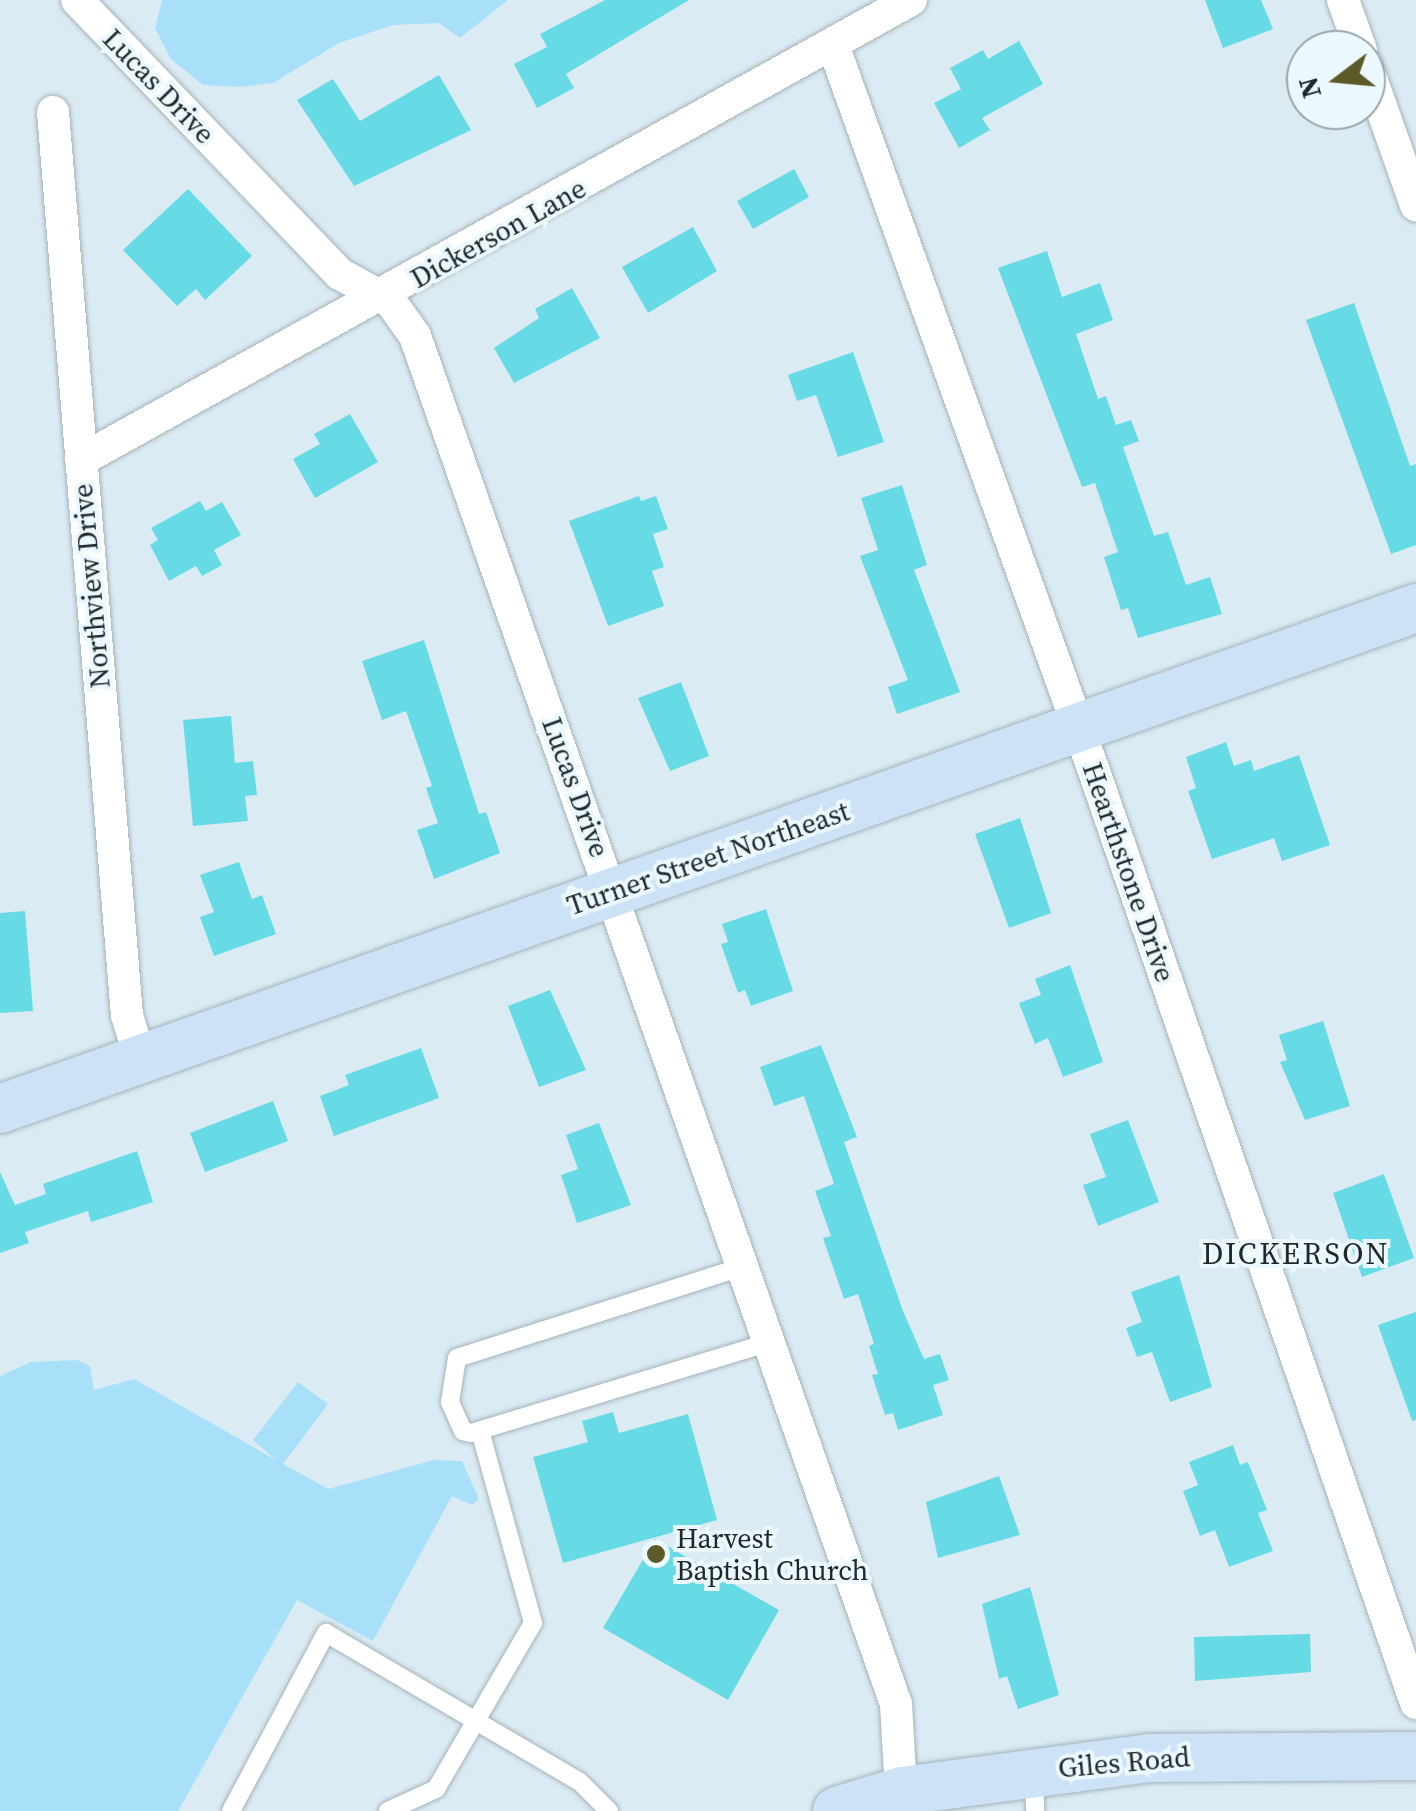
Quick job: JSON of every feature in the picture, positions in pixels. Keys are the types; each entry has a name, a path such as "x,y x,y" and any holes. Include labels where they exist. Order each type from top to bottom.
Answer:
{"street":[{"name":"Lucas Drive","path":"77,0 340,274 384,298 414,336 614,891 896,1704 902,1801"},
{"name":"Dickerson Lane","path":"80,460 384,298 911,0"},
{"path":"1344,0 1354,30"},
{"name":"Hearthstone Drive","path":"833,44 1078,727 1416,1703"},
{"name":"Northview Drive","path":"53,112 127,1015 140,1058"},
{"path":"1386,120 1416,205"},
{"name":"Turner Street Northeast","path":"0,1108 1416,608"},
{"name":"Giles Road","path":"837,1811 902,1801 1034,1791 1228,1754 1416,1756"}],"lane":[{"path":"745,1266 457,1358 450,1402 463,1431 480,1431 771,1342"},
{"path":"388,1811 436,1789 533,1623 480,1431"},
{"path":"231,1811 326,1632 580,1782 610,1811"}],"shaded area":[{"path":"162,0 508,0 460,38 439,23 393,25 339,43 273,83 239,87 203,85 171,59 155,28"},
{"path":"77,1360 90,1366 94,1390 134,1379 276,1460 253,1440 298,1382 328,1404 283,1464 328,1489 434,1460 462,1461 479,1499 472,1505 452,1496 373,1641 297,1600 178,1811 0,1811 0,1376 31,1362"}],"building":[{"path":"605,0 689,0 566,74 574,88 537,108 514,64 547,47 540,34"},
{"path":"1205,0 1261,0 1273,29 1223,48"},
{"path":"1019,41 1043,84 982,118 990,130 959,148 934,103 961,89 950,68 983,50 988,59"},
{"path":"439,75 471,130 354,186 297,100 333,79 360,121"},
{"path":"794,169 809,197 753,229 737,201"},
{"path":"188,189 252,256 205,300 196,289 177,306 123,250"},
{"path":"693,227 717,271 648,313 622,267"},
{"path":"1047,251 1062,297 1100,283 1113,320 1076,334 1098,399 1106,396 1116,425 1131,420 1139,441 1123,447 1154,536 1168,532 1186,585 1210,577 1222,614 1138,638 1128,608 1121,610 1104,557 1118,552 1095,483 1082,487 998,268"},
{"path":"572,288 600,338 514,383 494,348 539,318 535,309"},
{"path":"1354,303 1410,466 1416,464 1416,545 1391,554 1306,320"},
{"path":"853,352 884,442 838,457 816,395 797,401 788,375"},
{"path":"350,414 378,462 315,498 293,459 320,444 314,434"},
{"path":"902,485 927,565 914,570 960,692 897,714 888,687 908,680 860,556 878,550 861,498"},
{"path":"639,496 641,501 656,496 668,529 653,534 664,567 652,571 664,606 608,626 569,521"},
{"path":"200,501 206,511 222,502 241,535 214,550 222,565 202,576 196,566 169,581 150,545 158,540 151,528"},
{"path":"424,640 479,814 486,812 500,853 434,879 417,830 438,823 426,788 432,786 406,711 382,720 362,661"},
{"path":"681,682 709,756 670,771 638,698"},
{"path":"231,716 235,763 253,761 257,795 245,796 248,821 193,826 183,720"},
{"path":"1226,742 1234,766 1251,760 1254,771 1299,755 1330,845 1282,861 1274,838 1212,859 1188,791 1196,788 1186,757"},
{"path":"1020,818 1051,913 1009,928 975,834"},
{"path":"239,862 252,899 262,895 276,934 214,956 200,917 214,912 200,875"},
{"path":"766,909 793,991 751,1006 745,990 738,993 721,944 728,942 722,924"},
{"path":"25,911 33,1011 0,1013 0,913"},
{"path":"1070,965 1103,1062 1063,1077 1048,1038 1035,1044 1019,1003 1041,995 1035,979"},
{"path":"550,990 586,1070 539,1087 508,1006"},
{"path":"1323,1021 1350,1106 1305,1120 1280,1062 1287,1060 1279,1035"},
{"path":"821,1045 857,1137 844,1142 903,1311 924,1359 940,1354 949,1380 933,1385 943,1415 898,1430 893,1413 885,1415 872,1375 878,1374 869,1346 874,1344 858,1294 844,1299 823,1238 831,1236 815,1191 834,1184 804,1096 774,1106 760,1067"},
{"path":"421,1048 439,1098 334,1136 320,1096 349,1085 345,1075"},
{"path":"273,1101 288,1141 205,1172 190,1133"},
{"path":"1128,1120 1159,1202 1098,1226 1083,1185 1106,1177 1090,1134"},
{"path":"599,1123 631,1205 577,1223 561,1175 578,1169 566,1135"},
{"path":"137,1151 153,1202 91,1222 88,1211 25,1232 29,1243 0,1253 0,1172 15,1205 46,1194 43,1184"},
{"path":"1384,1174 1414,1258 1362,1277 1333,1193"},
{"path":"1179,1275 1212,1387 1170,1402 1152,1352 1137,1357 1126,1328 1142,1322 1131,1292"},
{"path":"1416,1312 1416,1420 1412,1421 1378,1325"},
{"path":"613,1412 619,1433 688,1414 717,1520 563,1563 533,1457 588,1442 582,1421"},
{"path":"1233,1445 1240,1465 1248,1462 1267,1510 1258,1513 1273,1551 1229,1567 1215,1530 1200,1536 1183,1491 1198,1485 1189,1462"},
{"path":"999,1476 1020,1535 938,1558 926,1502"},
{"path":"655,1539 779,1610 728,1700 603,1628"},
{"path":"1030,1587 1059,1695 1018,1709 1007,1676 999,1679 982,1604"},
{"path":"1310,1634 1311,1672 1195,1681 1194,1637"}],"place":[{"name":"Harvest Baptish Church","path":"656,1554"}],"district":[{"name":"DICKERSON","path":"1296,1254"}]}
